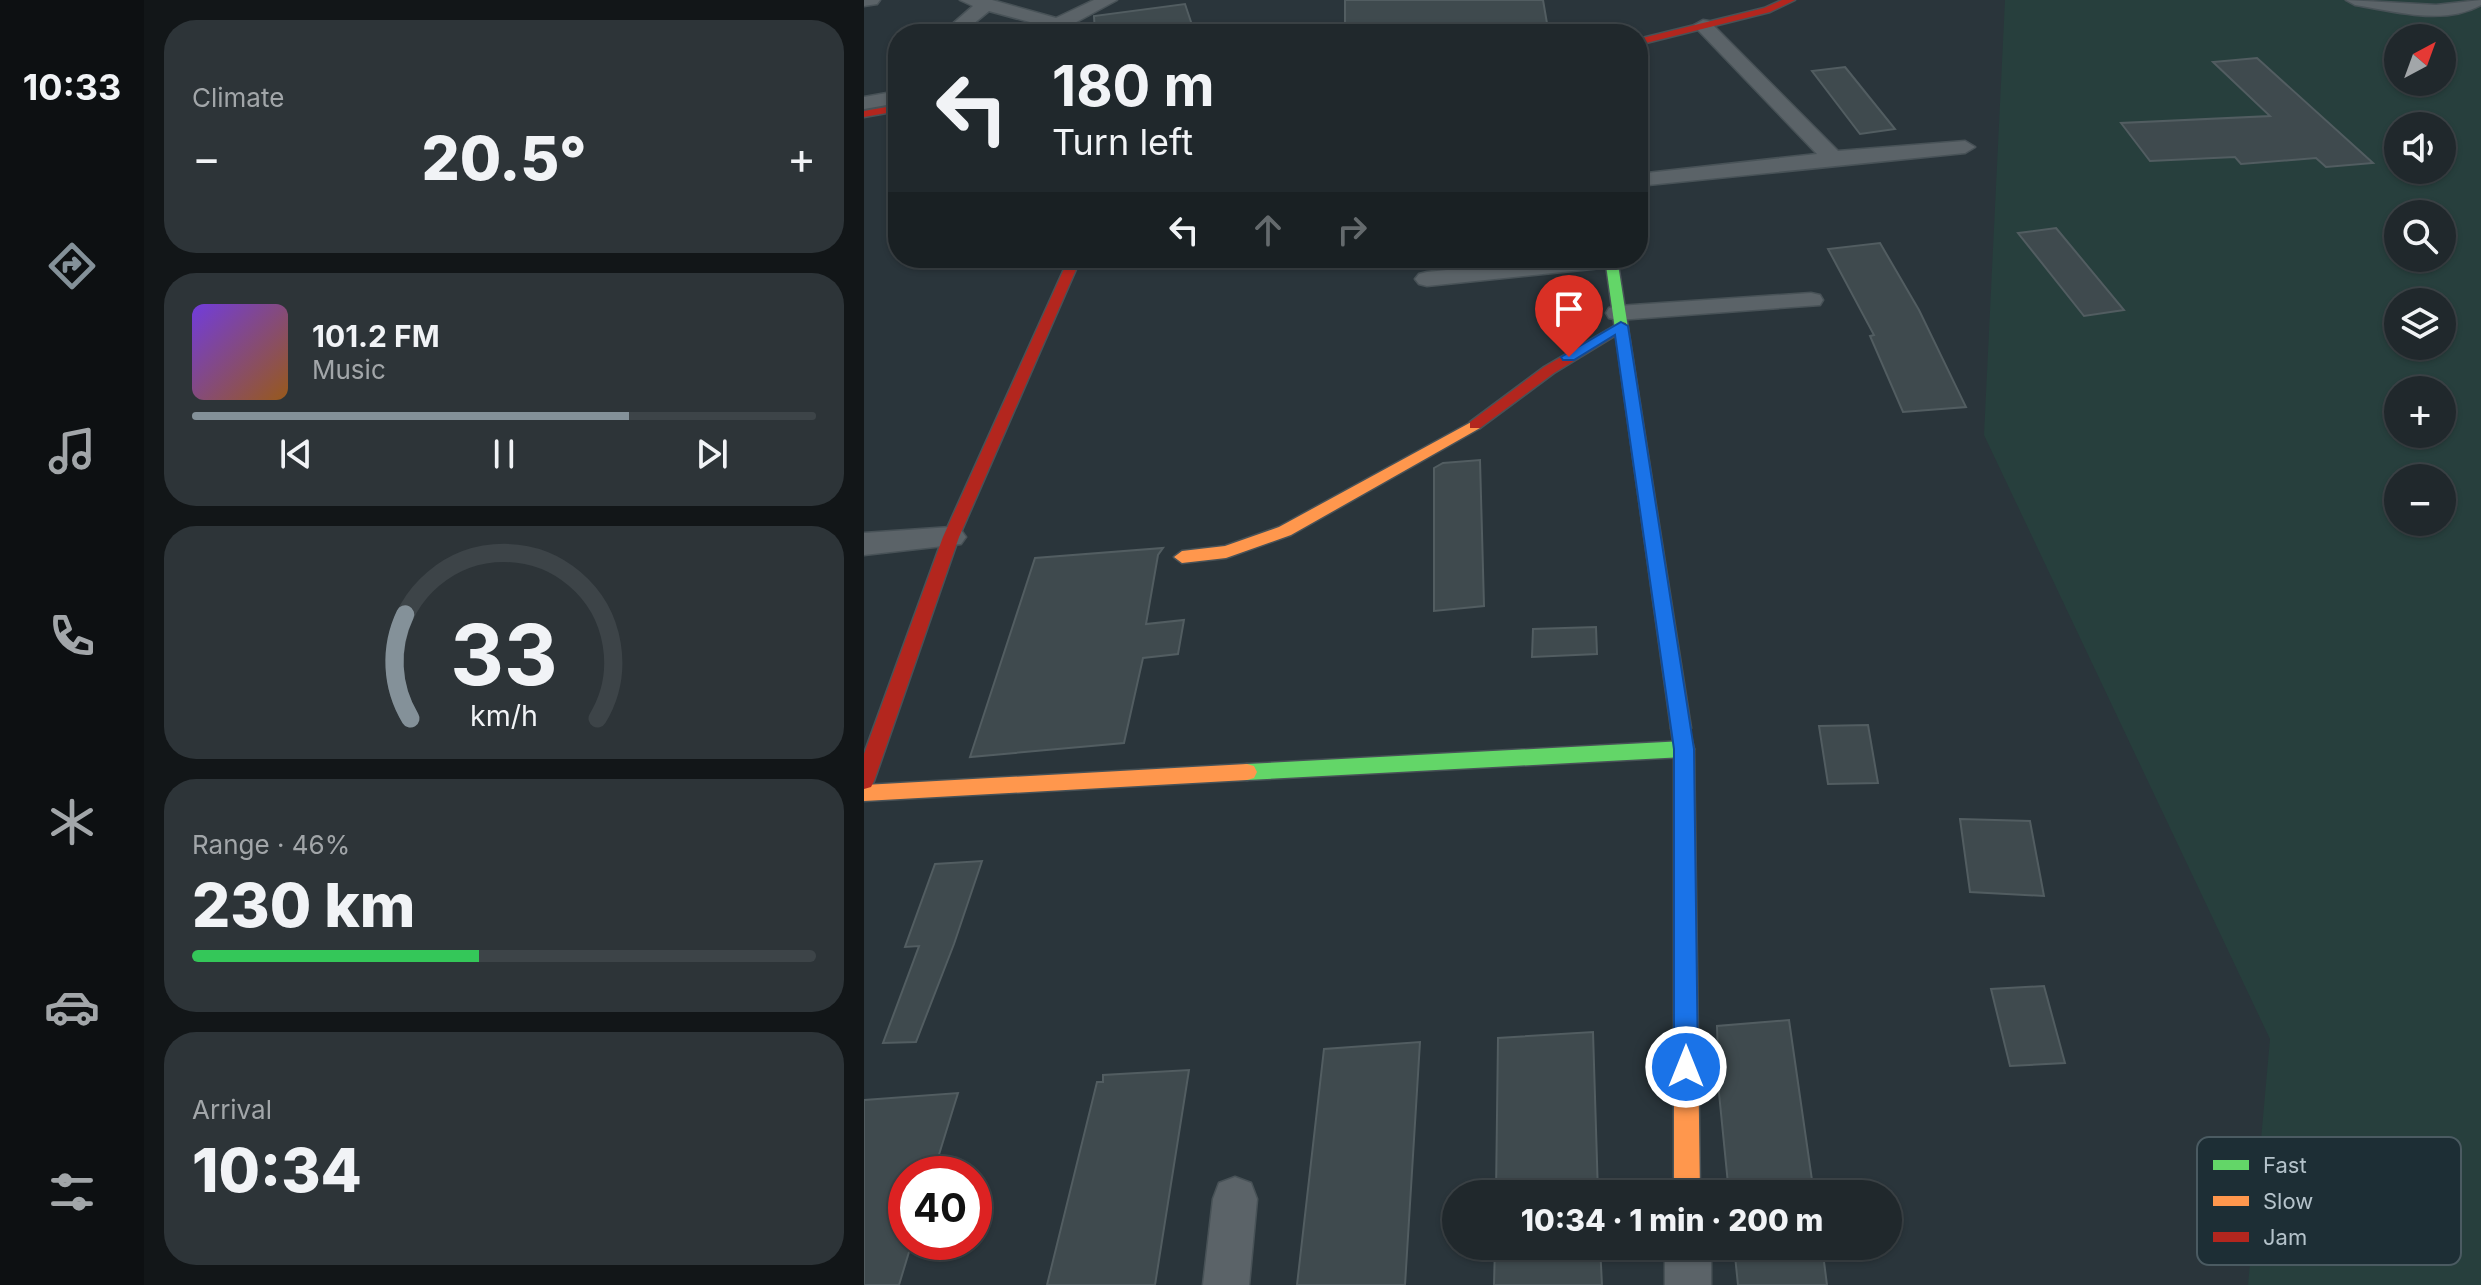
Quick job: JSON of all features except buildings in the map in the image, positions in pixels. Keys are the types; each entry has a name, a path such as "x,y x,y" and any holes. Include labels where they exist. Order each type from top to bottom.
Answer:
{"main road":[{"path":"1648,39 1767,10 1790,0"},
{"path":"864,114 888,110"},
{"path":"864,781 951,537 1071,268"},
{"path":"1612,268 1684,749 1687,1180"},
{"path":"1182,557 1226,552 1285,531 1480,422 1620,319"},
{"path":"864,793 1684,749"}],"street":[{"path":"864,1 871,0"},
{"path":"1070,24 1108,0"},
{"path":"2355,0 2410,8 2460,10 2478,0"},
{"path":"959,24 978,2 1046,24"},
{"path":"1703,25 1833,158"},
{"path":"864,103 888,99"},
{"path":"1648,179 1965,147"},
{"path":"1427,279 1528,268"},
{"path":"1620,319 1811,300"},
{"path":"864,544 951,537"},
{"path":"1226,1285 1235,1199"},
{"path":"1688,1260 1688,1285"}],"green space":[{"path":"2005,0 2481,0 2481,1285 2248,1285 2250,1265 2461,1265 2461,1137 2261,1137 2270,1039 1984,435"}],"traffic: fast":[{"path":"1612,268 1681,728"},
{"path":"1247,772 1684,749"}],"traffic: slow":[{"path":"1182,557 1226,552 1285,531 1475,425"},
{"path":"1681,728 1684,749 1687,1180"},
{"path":"864,793 1247,772"}],"traffic: jam":[{"path":"1648,40 1767,10 1790,0"},
{"path":"864,114 888,110"},
{"path":"864,781 951,537 1071,268"},
{"path":"1475,425 1549,370 1621,326"}],"route":[{"path":"1569,357 1621,326 1684,749 1686,1067"}]}
